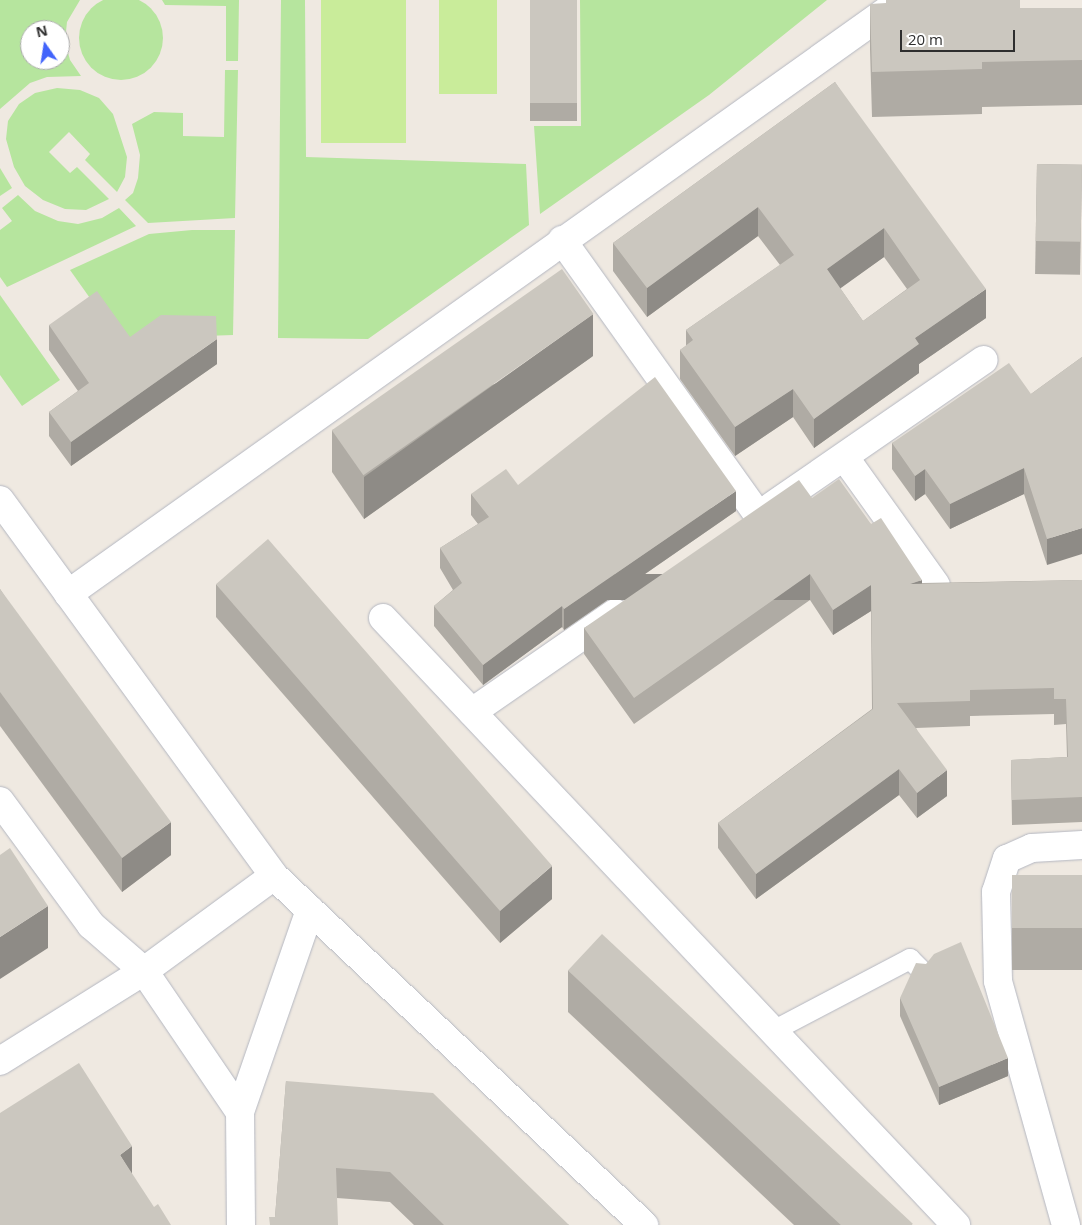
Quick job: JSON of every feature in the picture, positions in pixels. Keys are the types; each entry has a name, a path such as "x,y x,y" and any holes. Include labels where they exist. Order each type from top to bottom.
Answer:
{"street":[{"path":"68,594 562,240 902,0"},
{"path":"562,240 758,515"},
{"path":"733,532 845,458 984,360"},
{"path":"845,458 936,585"},
{"path":"0,500 274,876 644,1225"},
{"path":"472,712 635,599"},
{"path":"383,618 956,1225"},
{"path":"0,801 91,925 144,971 240,1112"},
{"path":"1066,1225 998,981 996,892 1006,859 1032,848 1082,845"},
{"path":"0,1060 144,971 274,876"},
{"path":"241,1225 240,1112 310,910"}],"lane":[{"path":"773,1031 910,960 922,971"}],"green space":[{"path":"121,-4 137,-1 151,8 160,22 163,38 160,54 151,68 137,77 121,80 105,77 91,68 82,54 79,38 82,22 91,8 105,-1"},
{"path":"0,0 80,0 68,20 20,20 20,70 70,70 70,60 81,76 47,77 30,83 0,109"},
{"path":"162,0 239,0 238,61 226,61 226,6 165,5"},
{"path":"281,0 305,0 306,157 526,164 529,225 368,339 278,338"},
{"path":"321,0 406,0 406,143 321,143"},
{"path":"439,0 497,0 497,94 439,94"},
{"path":"580,0 827,0 709,95 540,214 534,126 581,126"},
{"path":"225,70 238,70 235,218 148,223 125,200 133,193 138,178 140,155 132,124 154,112 183,113 183,136 224,137"},
{"path":"57,88 80,90 99,98 113,114 127,157 125,177 117,192 85,160 90,154 69,132 49,152 70,173 77,167 109,199 86,210 65,209 43,200 25,186 14,167 6,139 8,121 19,104 35,93"},
{"path":"0,168 12,188 0,196"},
{"path":"18,195 35,211 58,221 78,224 102,218 119,208 136,226 7,287 0,277 0,230 12,221 2,208"},
{"path":"192,230 235,230 233,335 119,339 70,270 149,234"},
{"path":"0,295 60,380 22,406 0,375"}],"building":[{"path":"530,0 577,0 577,103 530,103"},
{"path":"886,0 1020,0 1020,8 1082,8 1082,60 982,62 982,69 872,72 870,4 886,3"},
{"path":"835,82 986,289 915,338 919,344 814,419 793,389 735,427 680,350 693,340 686,330 794,255 758,207 647,288 613,243","holes":["884,228 920,280 863,321 827,269"]},
{"path":"1037,164 1082,165 1081,242 1036,241"},
{"path":"562,269 594,314 363,475 332,430"},
{"path":"97,291 130,337 161,315 216,316 217,339 71,442 49,412 89,383 49,325"},
{"path":"1082,357 1082,528 1047,539 1024,468 950,504 925,469 915,476 892,443 1009,363 1031,394"},
{"path":"655,377 736,491 564,609 562,606 483,665 434,606 462,583 440,548 489,517 471,494 506,469 518,485"},
{"path":"839,479 871,524 881,518 922,580 910,584 1082,580 1082,797 1012,800 1011,760 1068,757 1066,699 1054,699 1054,688 970,690 970,701 897,703 947,770 917,793 899,769 756,874 718,823 873,709 871,585 833,610 810,574 634,698 584,628 799,480 812,498"},
{"path":"268,539 552,866 500,911 216,584"},
{"path":"0,589 171,822 122,858 0,692"},
{"path":"10,848 48,906 0,937 0,855"},
{"path":"1012,875 1082,875 1082,928 1012,928"},
{"path":"602,934 913,1224 841,1225 568,971"},
{"path":"961,942 1008,1058 939,1087 900,998 916,963 926,964 934,954"},
{"path":"79,1063 132,1146 120,1155 154,1207 158,1204 171,1225 0,1225 0,1113"},
{"path":"286,1081 433,1093 569,1225 444,1225 390,1172 336,1168 338,1225 270,1225 269,1217 275,1217"}]}
